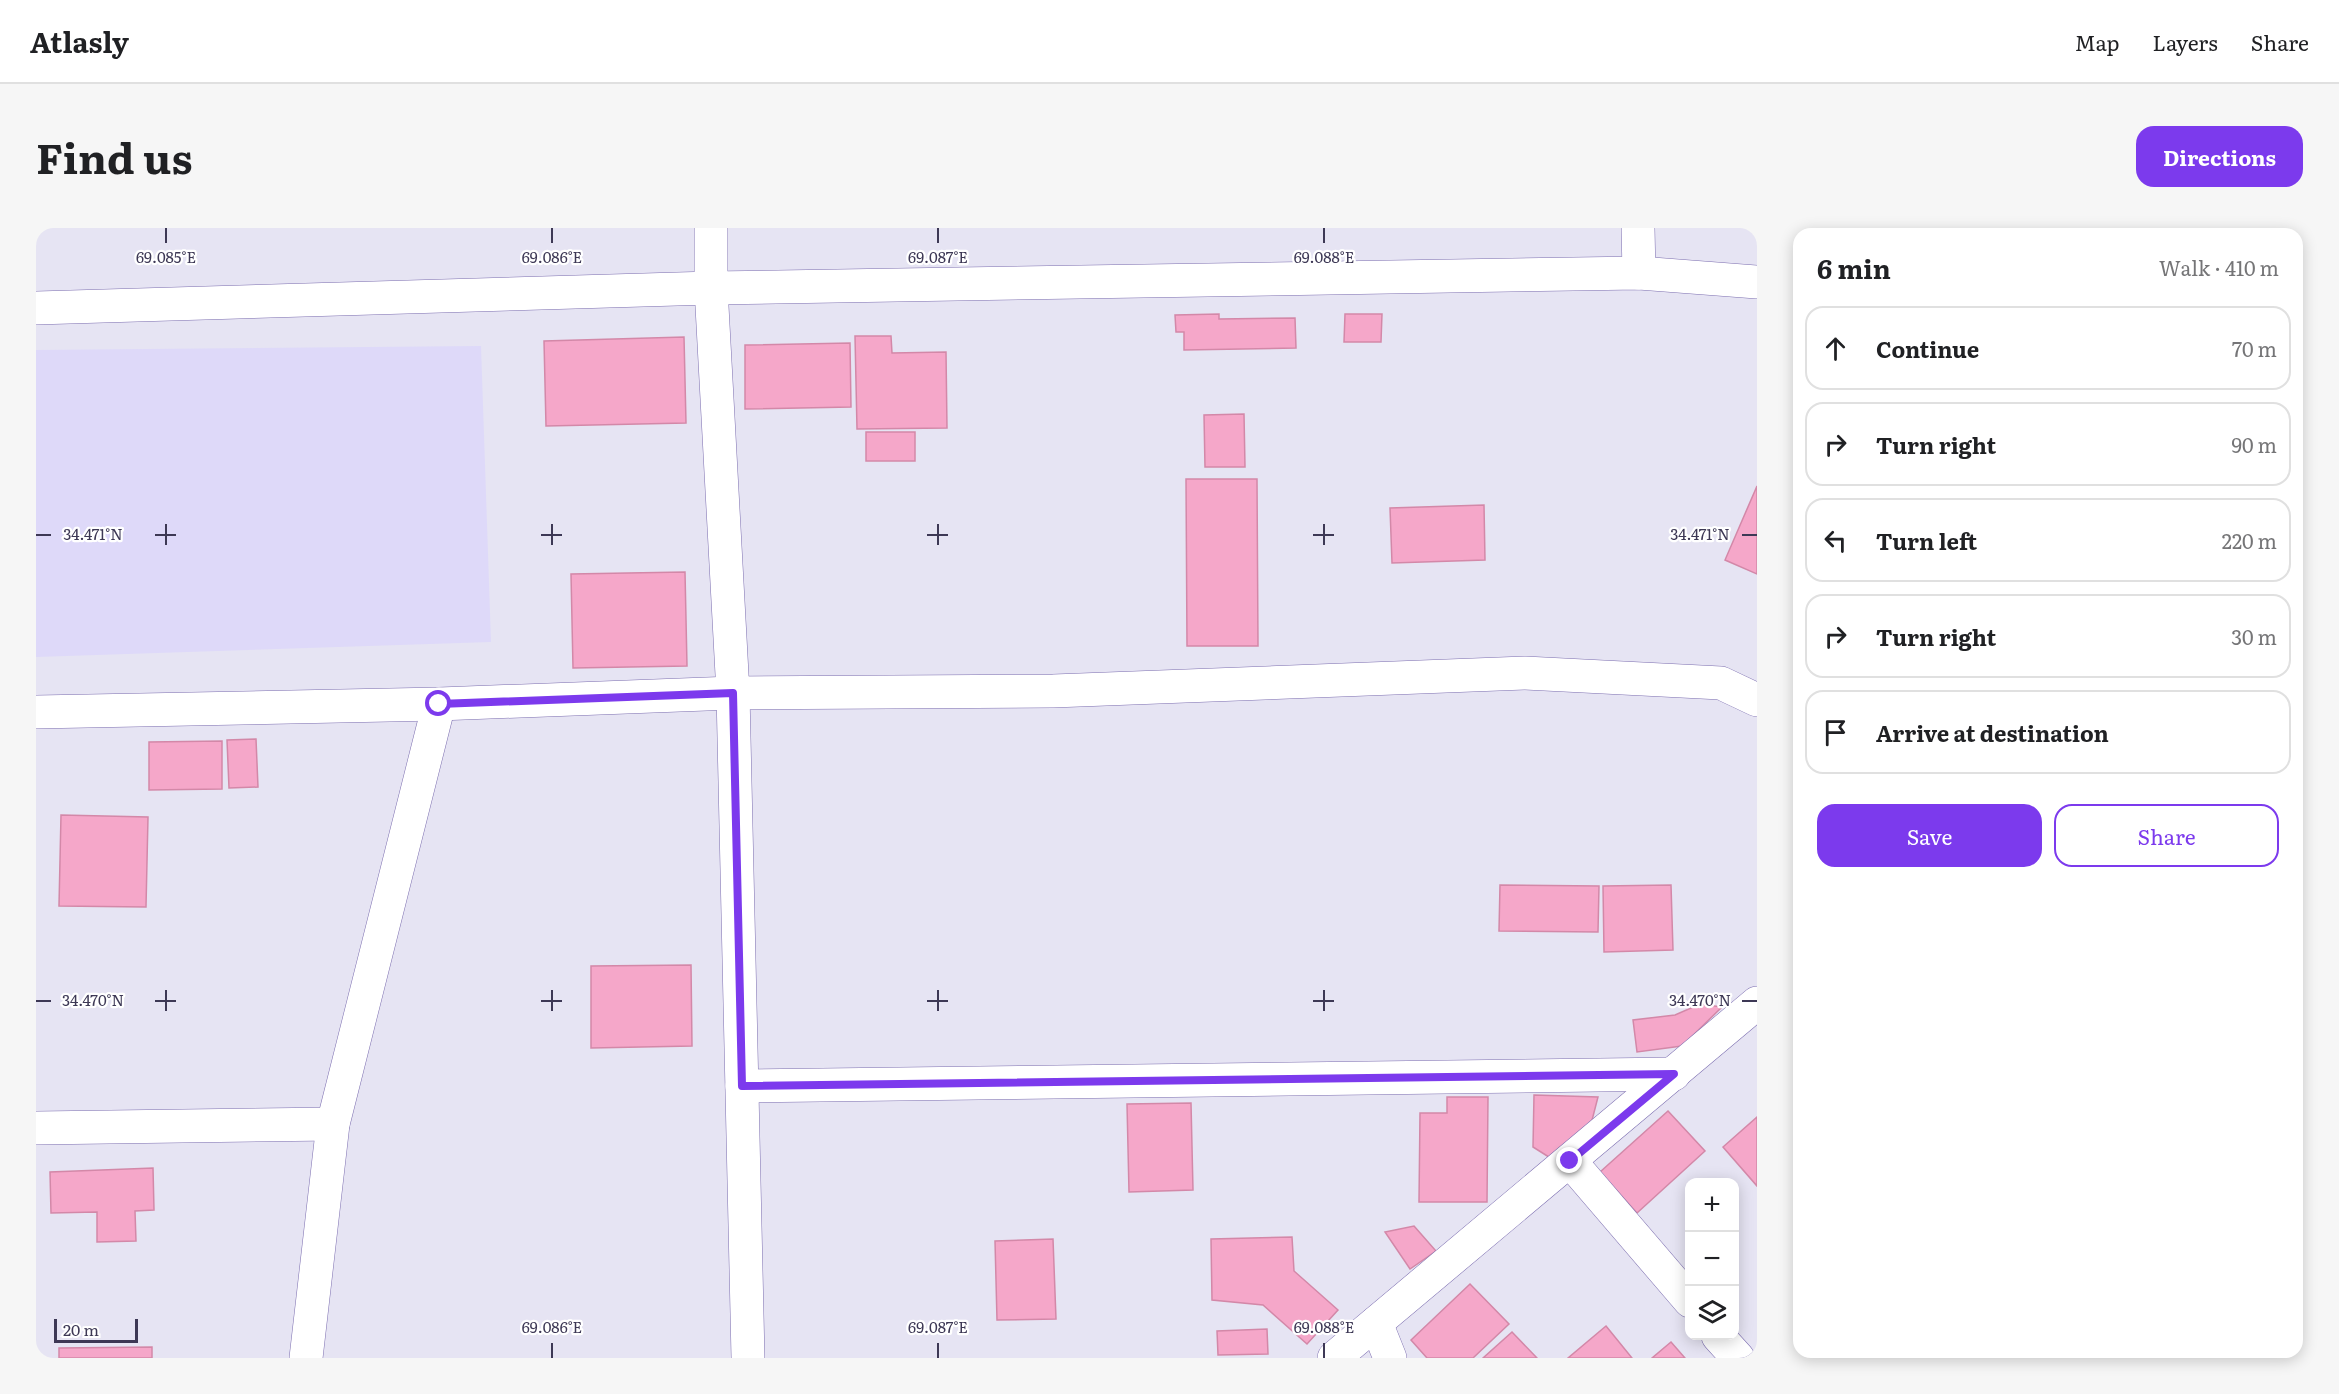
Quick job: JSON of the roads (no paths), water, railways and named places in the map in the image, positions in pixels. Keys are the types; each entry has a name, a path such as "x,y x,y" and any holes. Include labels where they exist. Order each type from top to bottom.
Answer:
{"street":[{"path":"711,228 711,288 733,693 748,1358"},
{"path":"1638,228 1639,273"},
{"path":"36,308 711,288 1639,273 1757,282"},
{"path":"36,712 439,704 733,693 1053,691 1525,674 1721,683 1757,700"},
{"path":"306,1358 333,1124 439,704"},
{"path":"1334,1358 1754,1010"},
{"path":"742,1086 1674,1074"},
{"path":"36,1128 333,1124"},
{"path":"1570,1161 1685,1296"},
{"path":"1376,1323 1390,1358"},
{"path":"1723,1340 1738,1358"}]}
